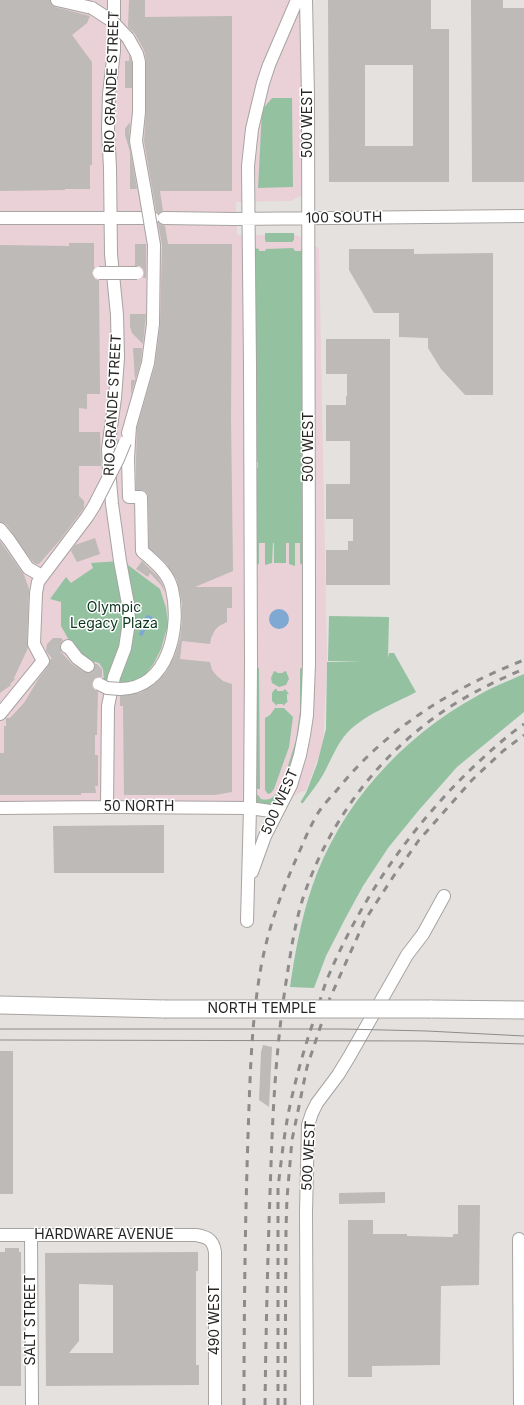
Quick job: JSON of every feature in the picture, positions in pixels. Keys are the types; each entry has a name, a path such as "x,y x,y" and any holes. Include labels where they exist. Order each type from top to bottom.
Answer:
{"main road":[{"name":"NORTH TEMPLE","path":"0,1006 164,1009 524,1010"}],"street":[{"path":"0,714 47,658 34,644 36,593 38,582 87,517 118,459 130,426 148,363 153,324 154,245 136,141 139,112 139,62 137,54 128,38 112,22 92,8 57,0"},
{"name":"RIO GRANDE STREET","path":"107,807 108,706 114,677 125,648 129,622 128,604 112,504 108,449 115,398 118,358 117,314 110,254 108,129 109,94 114,51 114,0"},
{"name":"500 WEST","path":"247,921 250,808 248,186 250,148 258,102 269,65 297,0"},
{"name":"500 WEST","path":"249,882 265,836 291,785 300,755 307,715 309,664 308,88 306,0"},
{"name":"100 SOUTH","path":"0,218 308,219 524,216"},
{"path":"99,273 153,273"},
{"path":"99,684 107,688 120,690 134,688 144,684 152,679 160,669 175,642 175,616 172,588 161,567 142,551 141,497 129,497 128,458 130,426"},
{"path":"0,529 28,568 42,576"},
{"path":"67,647 68,646 77,658 88,666"},
{"name":"50 NORTH","path":"0,808 250,808 277,812"},
{"name":"500 WEST","path":"308,1405 306,1212 308,1125 312,1113 349,1057 407,954 424,934 444,896"},
{"name":"HARDWARE AVENUE","path":"0,1235 196,1235 207,1237"},
{"name":"SALT STREET","path":"31,1235 32,1405"},
{"name":"490 WEST","path":"207,1237 212,1241 215,1252 216,1405"},
{"path":"519,1239 520,1405"}],"shaded area":[{"path":"0,0 303,0 304,194 291,201 236,202 237,235 296,235 319,248 327,662 323,744 306,790 264,809 0,811"}],"green space":[{"path":"272,98 292,98 293,187 258,188 262,110"},
{"path":"265,233 294,233 294,240 292,242 266,242"},
{"path":"255,248 259,249 259,251 265,251 266,249 293,248 295,251 301,251 301,249 305,248 305,566 300,563 300,543 295,543 295,566 289,564 289,543 286,543 286,563 274,563 273,543 272,563 265,565 265,543 259,543 259,564 254,565 254,468 258,468 258,462 254,462"},
{"name":"Olympic Legacy Plaza","path":"124,562 160,589 166,608 168,624 161,649 154,663 144,677 132,684 112,685 104,681 103,669 99,663 87,660 70,642 61,626 61,602 50,599 66,577 71,583 93,568 91,563"},
{"path":"329,616 389,617 388,658 389,653 394,653 416,692 380,710 354,726 343,737 319,781 303,803 301,803 317,764 326,729 327,662 363,662 328,661"},
{"path":"255,667 258,667 259,669 260,789 255,789"},
{"path":"301,668 305,668 305,713 288,781 284,779 296,740 300,712"},
{"path":"274,671 277,673 283,673 286,671 289,679 286,685 279,687 272,683 271,678"},
{"path":"524,674 524,712 457,767 388,848 363,886 345,919 326,956 314,988 290,987 299,936 312,887 324,857 339,828 357,801 377,776 399,753 424,732 477,696"},
{"path":"275,689 277,689 277,691 283,691 285,689 289,694 287,694 288,701 283,706 283,704 277,704 277,706 272,701 272,693"},
{"path":"275,708 284,708 293,717 289,747 274,789 268,794 265,790 265,718 270,715"},
{"path":"281,785 286,787 278,799 273,803 259,804 256,801 254,795 258,795 261,799 265,800 271,798 276,794"}],"water":[{"path":"279,609 286,612 289,619 286,626 279,629 272,626 269,619 272,612"},
{"path":"148,615 153,619 148,623 143,635 140,636 139,633 144,627 145,617"}],"building":[{"path":"0,0 50,0 52,5 55,7 90,16 87,23 72,35 92,62 92,165 90,165 90,189 0,191"},
{"path":"129,0 145,0 145,17 232,16 232,191 160,191 163,211 158,213 156,211 144,141 146,112 146,60 144,50 135,34 128,27"},
{"path":"328,0 431,0 431,29 449,29 449,182 329,182","holes":["365,65 413,65 413,146 365,146"]},
{"path":"471,0 503,0 503,8 524,8 524,182 472,182"},
{"path":"129,54 132,63 132,88 125,88 125,61 129,61"},
{"path":"130,122 129,142 137,189 130,189 130,152 125,135 125,129"},
{"path":"158,223 165,226 168,244 232,244 231,419 233,571 195,587 232,587 232,608 227,608 227,622 215,630 210,644 182,641 180,659 210,662 212,670 217,676 223,681 232,684 232,792 215,795 124,795 123,706 120,706 120,696 140,693 154,685 166,672 175,655 180,639 182,622 182,603 177,580 166,563 149,548 148,494 144,490 136,490 137,427 155,365 160,325 162,245"},
{"path":"69,243 94,243 95,267 92,273 95,279 99,280 100,394 87,394 87,409 79,408 79,432 100,432 101,466 79,466 79,496 84,501 84,508 60,540 39,564 36,564 6,524 0,522 0,245 69,246"},
{"path":"135,244 146,244 146,278 143,278 143,269 140,266 135,266"},
{"path":"349,249 414,249 414,254 493,253 493,395 465,395 441,369 428,348 428,338 399,337 399,313 374,313 349,270"},
{"path":"130,314 146,314 143,344 132,333 130,327"},
{"path":"326,339 390,339 390,585 326,585 326,550 348,550 348,541 353,541 353,519 326,519 326,484 350,484 350,441 326,441 326,405 346,405 347,374 326,374"},
{"path":"133,348 142,348 141,361 131,395 131,380 135,380"},
{"path":"95,538 100,554 77,562 71,551 75,545"},
{"path":"0,541 24,575 29,589 28,648 14,678 15,679 10,684 11,685 0,693"},
{"path":"142,561 158,577 165,593 161,585 150,573 148,577 136,569"},
{"path":"53,638 61,638 63,640 60,645 61,652 72,664 84,672 91,673 94,670 95,664 102,669 102,677 95,678 92,684 93,688 98,692 97,735 95,735 95,755 98,755 98,786 95,786 96,793 81,793 81,795 0,795 0,753 4,753 4,726 6,726 6,718 10,718 24,703 39,678 49,665 52,658 46,651 47,644"},
{"path":"164,825 164,873 54,873 53,826"},
{"path":"263,1045 272,1047 269,1107 259,1100 261,1052"},
{"path":"0,1051 13,1051 13,1194 0,1194"},
{"path":"385,1192 385,1203 339,1204 339,1193"},
{"path":"458,1205 480,1205 479,1285 441,1286 440,1365 372,1366 372,1377 348,1377 348,1220 373,1220 373,1234 407,1234 407,1236 453,1237 453,1234 458,1234"},
{"path":"5,1248 19,1248 19,1252 21,1252 21,1386 0,1386 0,1252 5,1252"},
{"path":"198,1252 198,1271 196,1271 196,1365 199,1365 199,1385 46,1386 45,1253","holes":["79,1284 113,1285 113,1353 69,1353 79,1341"]}],"tunnel":[{"path":"50,656 57,650 67,647"},
{"path":"88,666 94,670 99,684"}],"tram line":[{"path":"0,1029 343,1029 427,1031 524,1036"},
{"path":"0,1040 426,1041 524,1044"}],"railway":[{"path":"244,1405 244,1304 249,1094 255,1009 264,951 272,921 294,863 313,822 325,804 356,768 399,729 446,697 497,671 524,660"},
{"path":"265,1405 270,1195 276,1070 284,999 295,927 303,898 312,873 336,826 350,804 383,763 402,744 434,718 484,687 524,669"},
{"path":"278,1405 278,1188 287,1119 304,1049 328,977 341,948 371,893 388,867 426,817 489,752 524,724"},
{"path":"285,1405 286,1228 292,1140 307,1067 330,998 365,920 419,840 472,780 503,751 524,735"}]}
